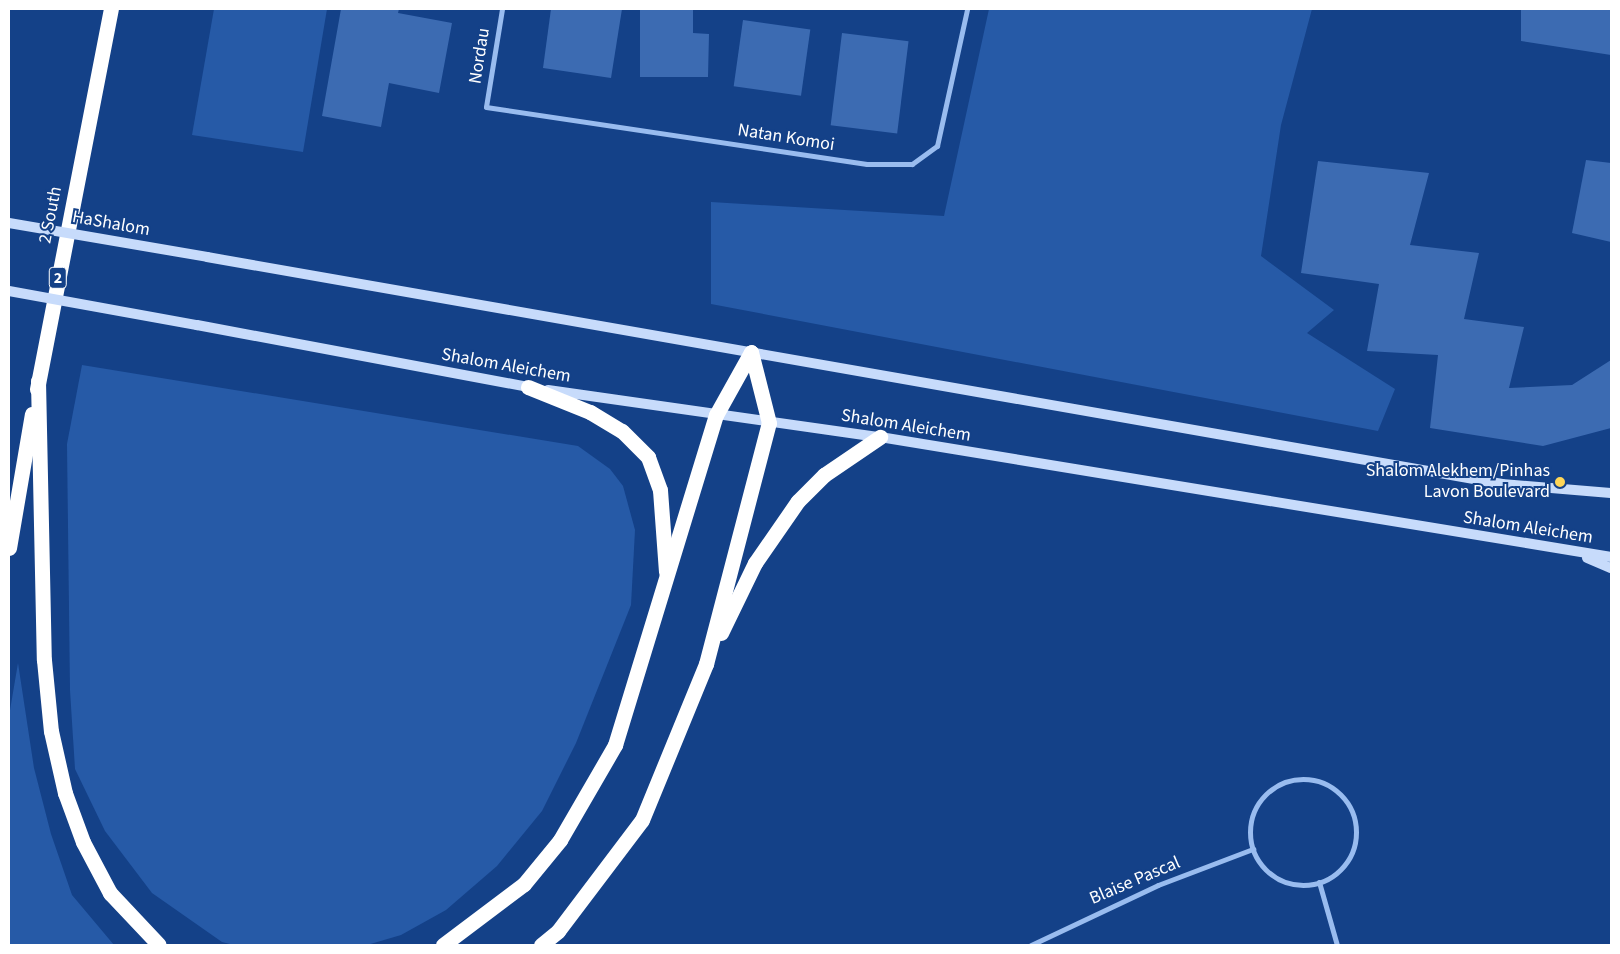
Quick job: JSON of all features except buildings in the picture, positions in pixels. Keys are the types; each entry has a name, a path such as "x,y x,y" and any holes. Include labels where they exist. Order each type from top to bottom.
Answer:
{"highway":[{"name":"2 South","path":"9,548 38,381 111,9"},
{"path":"443,945 524,884 586,799 615,745 666,588 716,415 751,352"},
{"path":"706,664 769,423 751,352"},
{"path":"38,381 44,660 51,731 65,793 83,842 110,893 159,945"},
{"path":"528,387 590,412 622,431 648,457 661,498 666,588"},
{"path":"541,945 558,931 642,820 706,664 755,563 798,501 824,475 880,437"}],"main road":[{"name":"HaShalom","path":"9,223 751,352"},
{"name":"Shalom Aleichem","path":"9,291 528,387 769,423 880,437 1577,554 1611,557"},
{"path":"751,352 1502,484 1611,493"},
{"path":"1577,554 1611,568"}],"street":[{"name":"Nordau","path":"486,107 502,9"},
{"name":"Natan Komoi","path":"486,107 866,164 912,164 936,146 967,9"},
{"path":"1298,779 1318,781 1342,797 1356,827 1354,848 1344,866 1319,882 1286,883 1268,874 1253,849 1252,816 1261,798 1278,784 1298,779"},
{"name":"Blaise Pascal","path":"1031,945 1158,885 1253,849"},
{"path":"1319,882 1337,945"}],"shaded area":[{"path":"214,9 327,9 303,152 192,135"},
{"path":"989,9 1312,9 1281,125 1261,256 1334,310 1307,333 1395,389 1378,431 711,304 711,202 944,216"},
{"path":"82,365 578,446 610,469 623,486 635,530 631,605 576,743 542,811 497,866 446,910 401,935 367,945 234,945 222,942 152,893 105,831 75,769 70,690 67,444"},
{"path":"18,663 34,768 51,834 72,895 114,945 9,945 9,716"}],"place":[{"name":"Shalom Alekhem/Pinhas Lavon Boulevard","path":"1560,482"}]}
